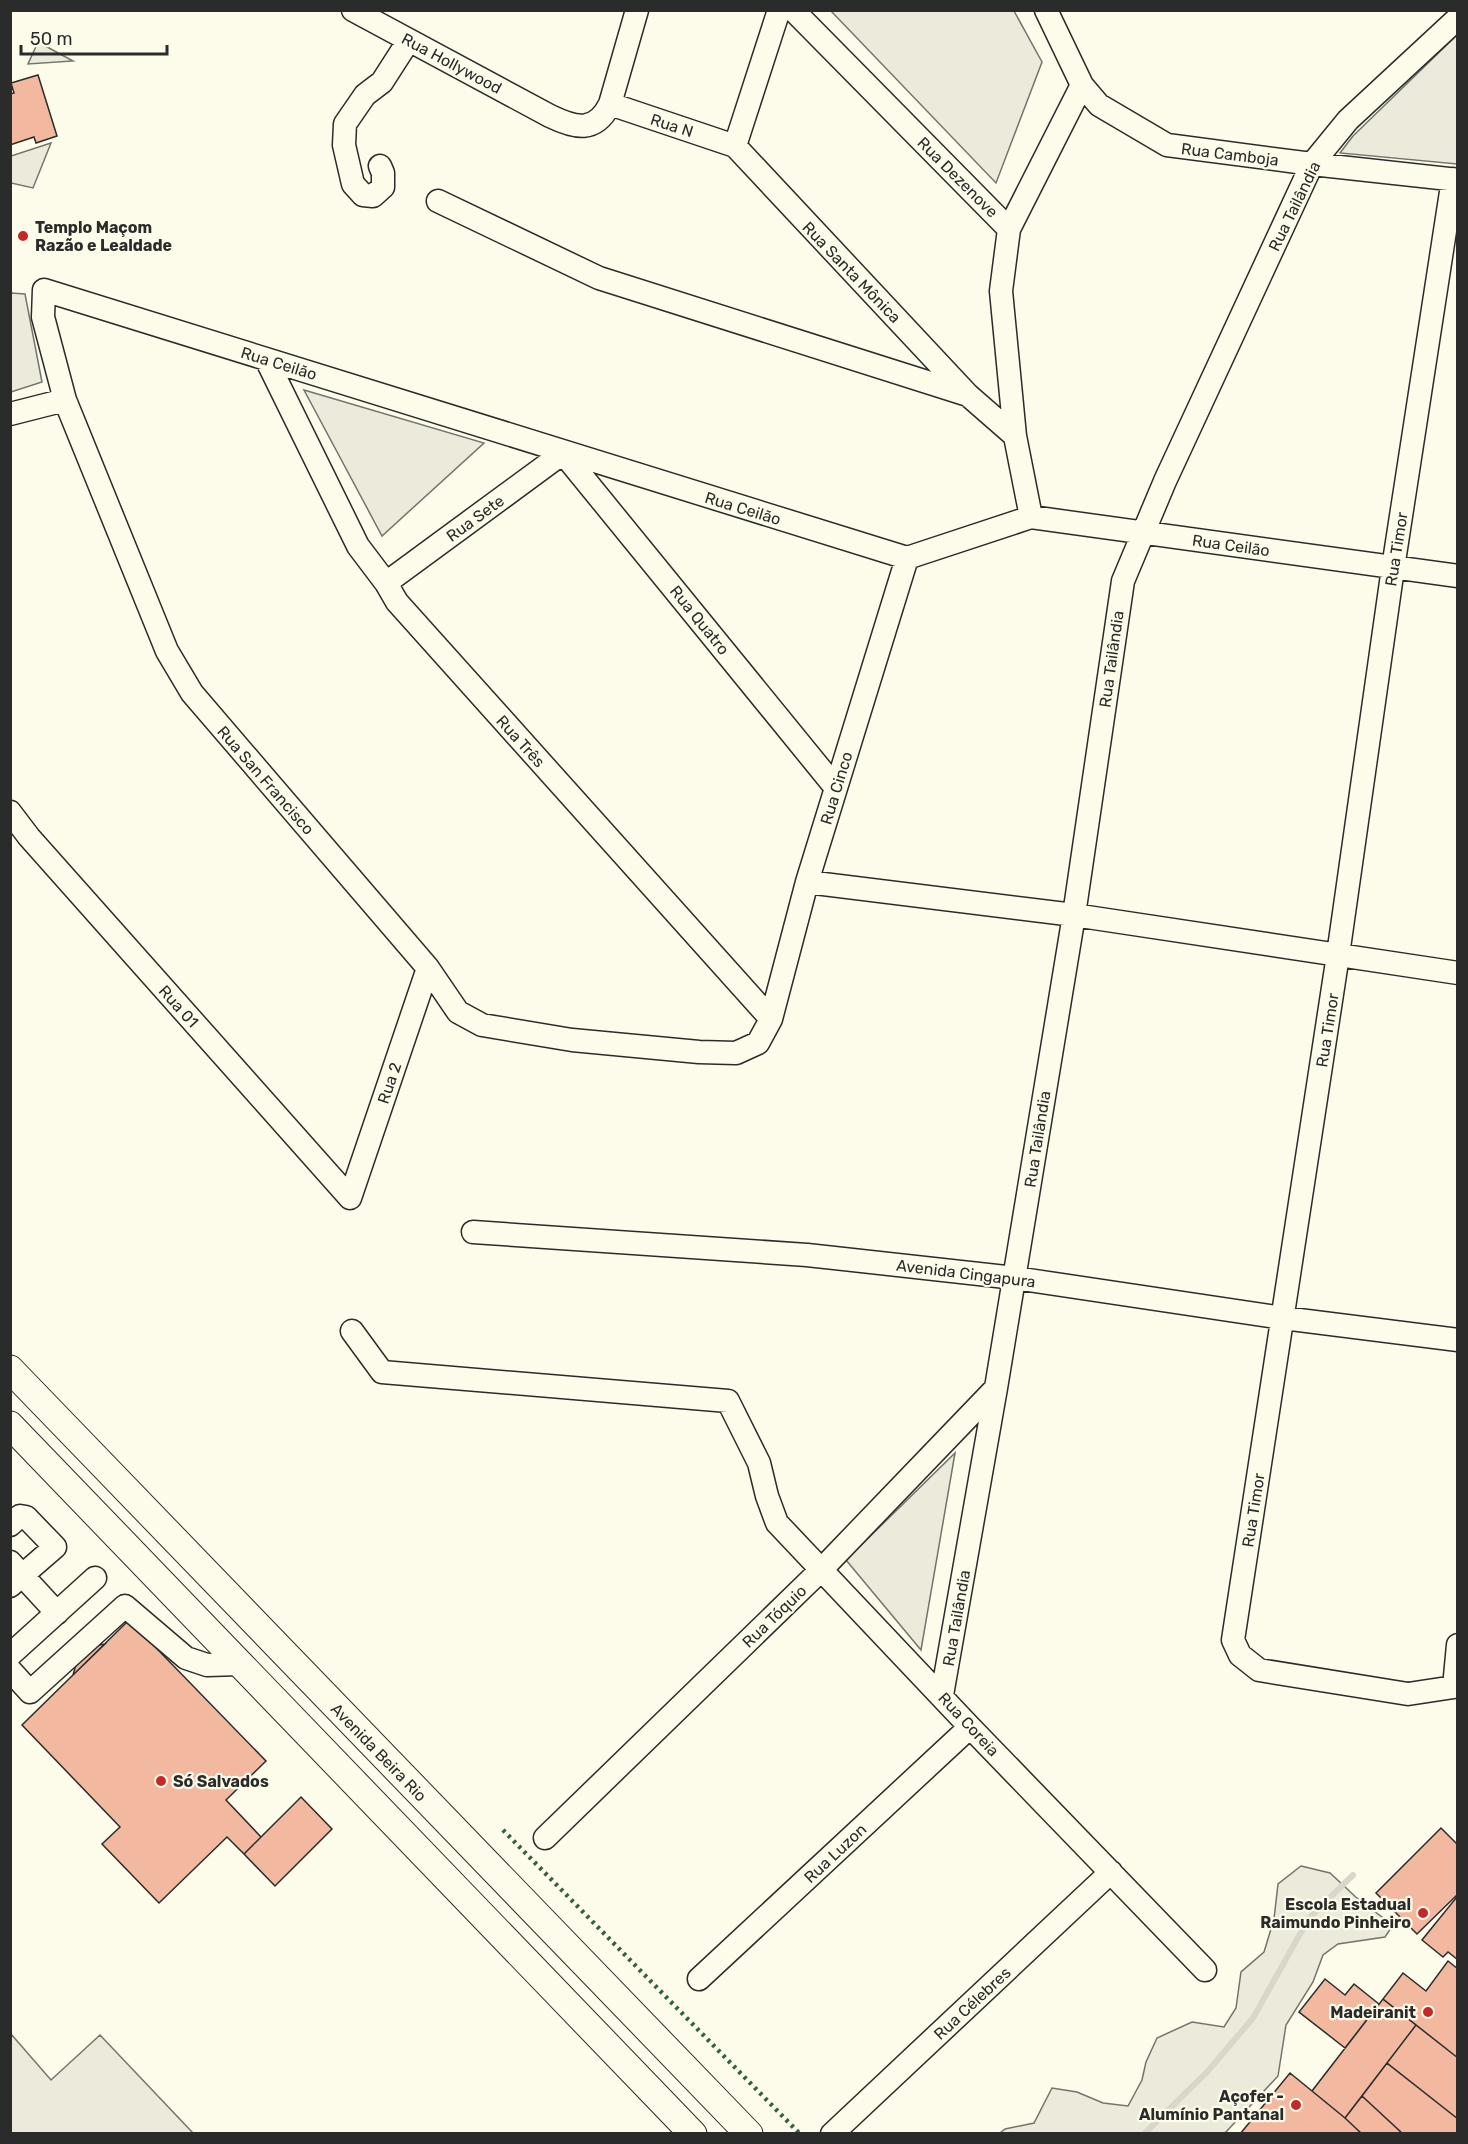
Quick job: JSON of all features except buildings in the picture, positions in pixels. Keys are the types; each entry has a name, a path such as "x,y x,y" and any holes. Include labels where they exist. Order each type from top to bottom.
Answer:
{"main road":[{"name":"Avenida Beira Rio","path":"10,1369 749,2133"},
{"path":"10,1425 693,2133"},
{"path":"246,1670 279,1648"}],"street":[{"name":"Rua Hollywood","path":"353,10 550,116 579,127 595,123 605,114 610,104"},
{"path":"610,104 637,10"},
{"path":"735,146 779,10"},
{"name":"Rua Dezenove","path":"793,10 1009,229 1082,85"},
{"name":"Rua Camboja","path":"1046,10 1082,85 1099,105 1167,145 1312,164 1455,179"},
{"name":"Rua Tailândia","path":"942,1695 1015,1278 1074,915 1122,581 1312,164 1348,120 1458,18"},
{"path":"380,166 383,173 383,188 373,196 363,195 353,184 344,145 345,124 365,95 382,82 409,40"},
{"name":"Rua N","path":"610,104 735,146"},
{"name":"Rua Santa Mônica","path":"735,146 968,395 1015,436"},
{"name":"Rua Timor","path":"1455,179 1393,568 1338,955 1233,1640 1239,1655 1259,1670 1408,1694 1456,1686"},
{"path":"438,201 599,278 968,395"},
{"path":"1009,229 1000,291 1015,436 1031,517"},
{"name":"Rua Ceilão","path":"44,290 907,558 1031,517 1458,576"},
{"name":"Rua San Francisco","path":"44,290 43,317 65,400 167,651 192,693 428,968 458,1012 482,1025 572,1040 699,1052 736,1053 758,1043 771,1019"},
{"name":"Rua Três","path":"266,359 358,546 386,583 397,602 771,1019"},
{"path":"10,414 65,400"},
{"name":"Rua Sete","path":"386,583 563,453"},
{"name":"Rua Quatro","path":"563,453 836,788"},
{"name":"Rua Cinco","path":"771,1019 807,882 907,558"},
{"name":"Rua 01","path":"10,812 29,837 350,1198"},
{"path":"807,882 1074,915 1458,973"},
{"name":"Rua 2","path":"350,1198 428,968"},
{"name":"Avenida Cingapura","path":"473,1232 807,1255 1015,1278 1283,1318 1458,1340"},
{"name":"Rua Coreia","path":"352,1331 382,1372 728,1401 759,1463 766,1496 777,1522 970,1727 1205,1970"},
{"name":"Rua Tóquio","path":"545,1838 822,1569 996,1388"},
{"path":"10,1525 20,1516 26,1517 55,1547 15,1574 57,1613"},
{"path":"10,1655 96,1578"},
{"path":"10,1670 30,1692 125,1606 186,1658 207,1665 246,1670"},
{"path":"1456,1686 1458,1645"},
{"name":"Rua Luzon","path":"699,1979 970,1727"},
{"name":"Rua Célebres","path":"832,2133 1111,1872"}],"shaded area":[{"path":"831,11 1014,11 1042,62 996,183"},
{"path":"1457,35 1457,164 1340,153 1353,136"},
{"path":"38,42 73,61 28,64"},
{"path":"51,143 33,188 11,183 11,156"},
{"path":"11,293 25,294 42,382 11,392"},
{"path":"304,390 484,443 382,536"},
{"path":"955,1453 921,1650 846,1560"},
{"path":"1301,1866 1330,1873 1360,1901 1393,1925 1385,1937 1338,1944 1323,1955 1313,1982 1286,2025 1278,2076 1225,2133 1000,2133 1005,2129 1034,2123 1052,2088 1077,2092 1103,2103 1128,2106 1142,2080 1146,2062 1157,2038 1192,2022 1224,2027 1236,2008 1241,1972 1264,1952 1274,1919 1278,1884"},
{"path":"11,2034 51,2080 100,2035 193,2133 11,2133"}],"waterway":[{"path":"1144,2134 1208,2071 1253,2018 1309,1918 1353,1875"}],"hedge":[{"path":"503,1830 800,2134"}],"place":[{"name":"Templo Maçom Razão e Lealdade","path":"23,236"},
{"name":"Só Salvados","path":"161,1781"},
{"name":"Escola Estadual Raimundo Pinheiro","path":"1423,1913"},
{"name":"Madeiranit","path":"1428,2012"},
{"name":"Açofer - Alumínio Pantanal","path":"1296,2105"}]}
